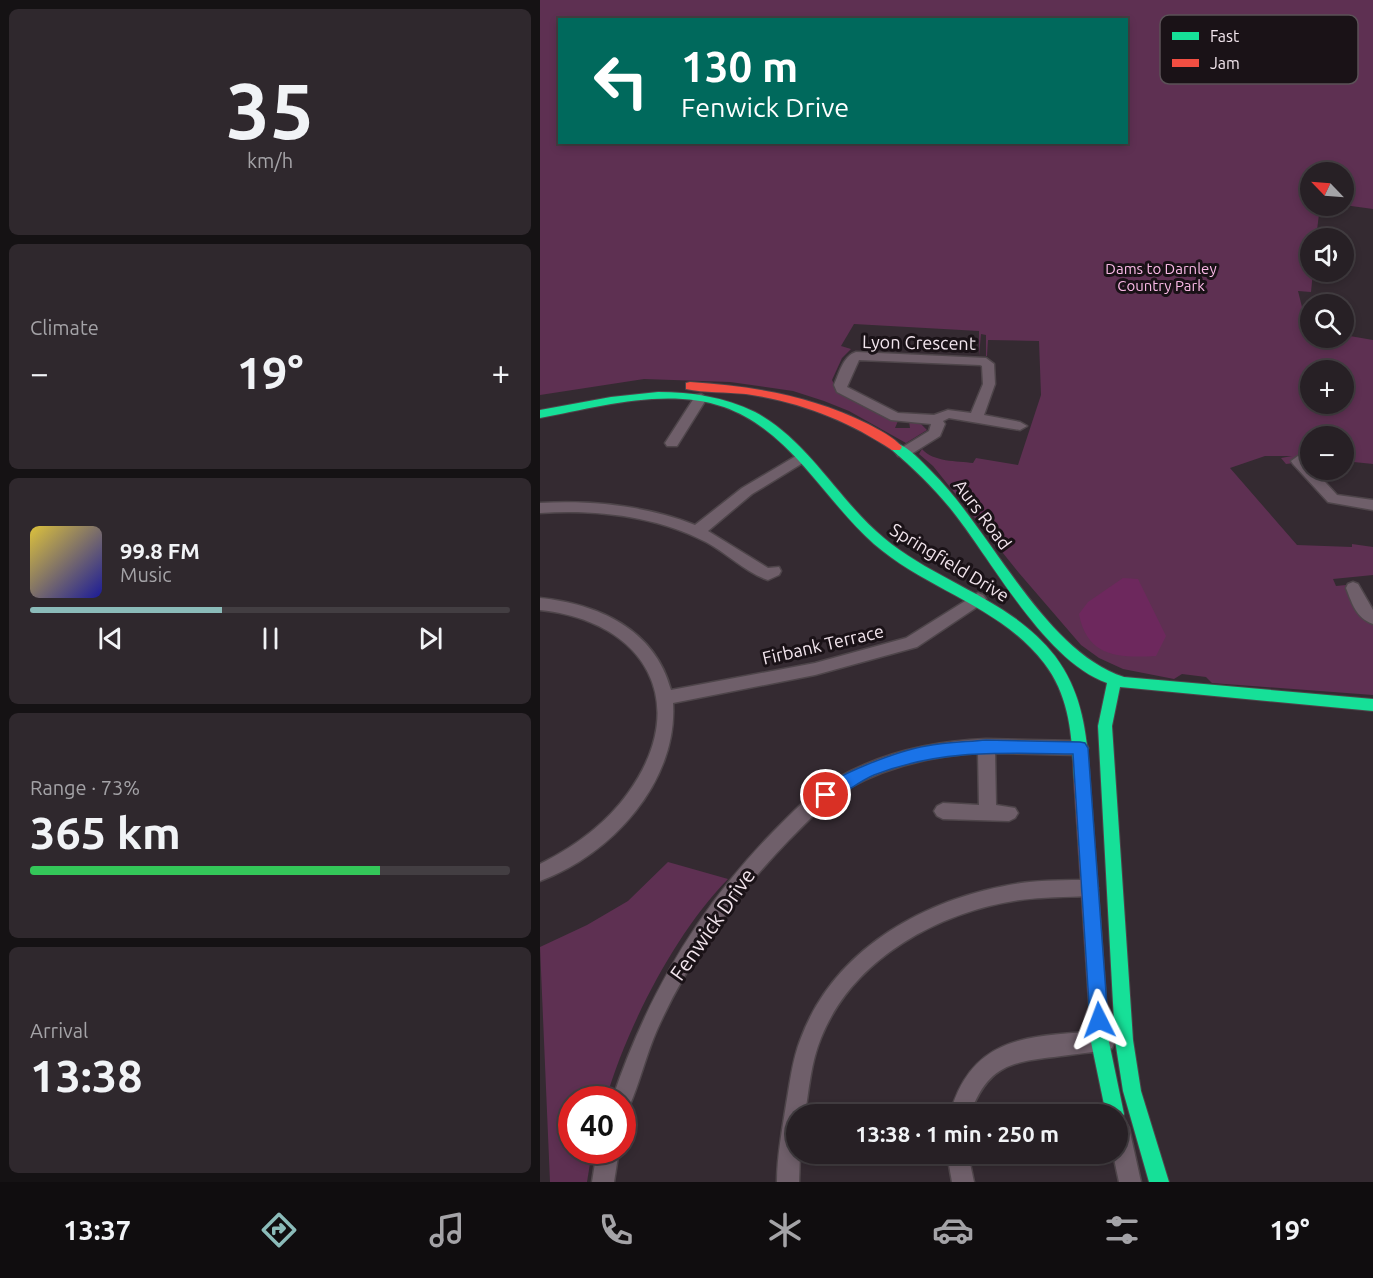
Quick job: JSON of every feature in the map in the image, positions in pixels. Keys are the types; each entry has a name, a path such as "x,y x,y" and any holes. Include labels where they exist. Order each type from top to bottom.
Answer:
{"street":[{"name":"Lyon Crescent","path":"976,418 989,384 990,367 982,361 860,356 851,362 840,385 841,389 896,417 935,419 948,414 1020,426"},
{"name":"Aurs Road","path":"540,401 618,389 669,385 715,386 756,391 802,402 836,414 874,434 903,453 937,483 1029,605 1063,646 1093,672 1114,681 1373,705"},
{"name":"Springfield Drive","path":"540,414 648,395 701,398 744,412 765,425 801,458 878,540 896,555 978,599 1011,620 1059,671 1078,715 1100,1042 1113,1104"},
{"path":"672,443 701,398"},
{"path":"903,453 935,433 938,426 935,419"},
{"path":"697,532 729,502 765,476 801,458"},
{"path":"1298,461 1327,494 1340,501 1373,505"},
{"path":"1339,517 1340,501"},
{"path":"540,508 571,507 611,510 656,519 697,532 723,544 768,575 774,571"},
{"path":"1353,588 1364,612 1373,618"},
{"name":"Firbank Terrace","path":"666,698 815,669 911,643 978,599"},
{"path":"540,604 565,606 589,613 609,621 632,638 662,677 666,698 660,749 652,770 634,801 602,835 540,873"},
{"path":"1114,681 1105,726 1124,1040 1132,1091 1159,1182"},
{"path":"986,746 988,813"},
{"name":"Fenwick Drive","path":"627,1086 649,1024 671,980 695,940 729,893 767,849 797,820 840,785 868,771 926,752 986,746 1080,748"},
{"path":"943,812 1009,813"},
{"path":"788,1182 802,1069 813,1031 827,1004 845,981 902,931 936,914 1013,892 1089,888"},
{"path":"963,1104 965,1096 978,1076 993,1060 1008,1052 1124,1040"},
{"path":"603,1182 606,1164"},
{"path":"960,1164 963,1182"},
{"path":"1126,1164 1130,1182"}],"green space":[{"name":"Dams to Darnley Country Park","path":"540,0 1373,0 1373,209 1354,206 1354,162 1300,162 1300,216 1319,216 1317,228 1300,228 1300,282 1312,282 1311,292 1298,291 1300,348 1354,348 1354,337 1373,340 1373,464 1354,462 1354,426 1300,426 1300,462 1286,464 1281,458 1292,456 1265,456 1230,468 1297,545 1352,547 1352,544 1373,547 1373,575 1333,579 1336,586 1346,585 1361,616 1373,624 1373,695 1212,683 1206,677 1182,674 1174,679 1123,669 1099,658 1081,645 1019,573 933,466 919,454 922,449 932,456 946,460 973,463 976,458 1018,465 1041,395 1039,341 988,340 986,356 986,335 981,334 979,356 979,331 854,324 841,346 851,349 842,358 832,380 839,394 898,421 895,428 910,428 909,421 922,422 921,424 927,430 906,443 849,411 824,401 793,391 730,382 644,379 540,395"},
{"path":"668,862 728,879 690,926 655,982 626,1042 610,1086 558,1086 558,1164 590,1164 587,1182 550,1182 540,947 587,925 628,901"}],"shaded area":[{"path":"1123,578 1138,579 1166,636 1156,656 1129,656 1106,652 1089,639 1083,628 1079,614 1088,602"}],"traffic: fast":[{"path":"540,414 634,398 682,396 729,405 753,416 774,430 879,541 922,571 1013,623 1050,660 1068,690 1073,704 1079,732 1082,780"},
{"path":"896,447 937,484 955,505 1051,632 1073,655 1101,675 1124,683 1373,705"},
{"path":"1114,682 1105,726 1124,1040 1132,1091 1159,1182"},
{"path":"1097,994 1100,1042 1113,1104"}],"traffic: jam":[{"path":"690,386 744,391 798,401 849,419 896,447"},
{"path":"1082,780 1097,994"}],"route":[{"path":"826,795 868,771 926,752 986,746 1080,748 1099,1020"}]}
